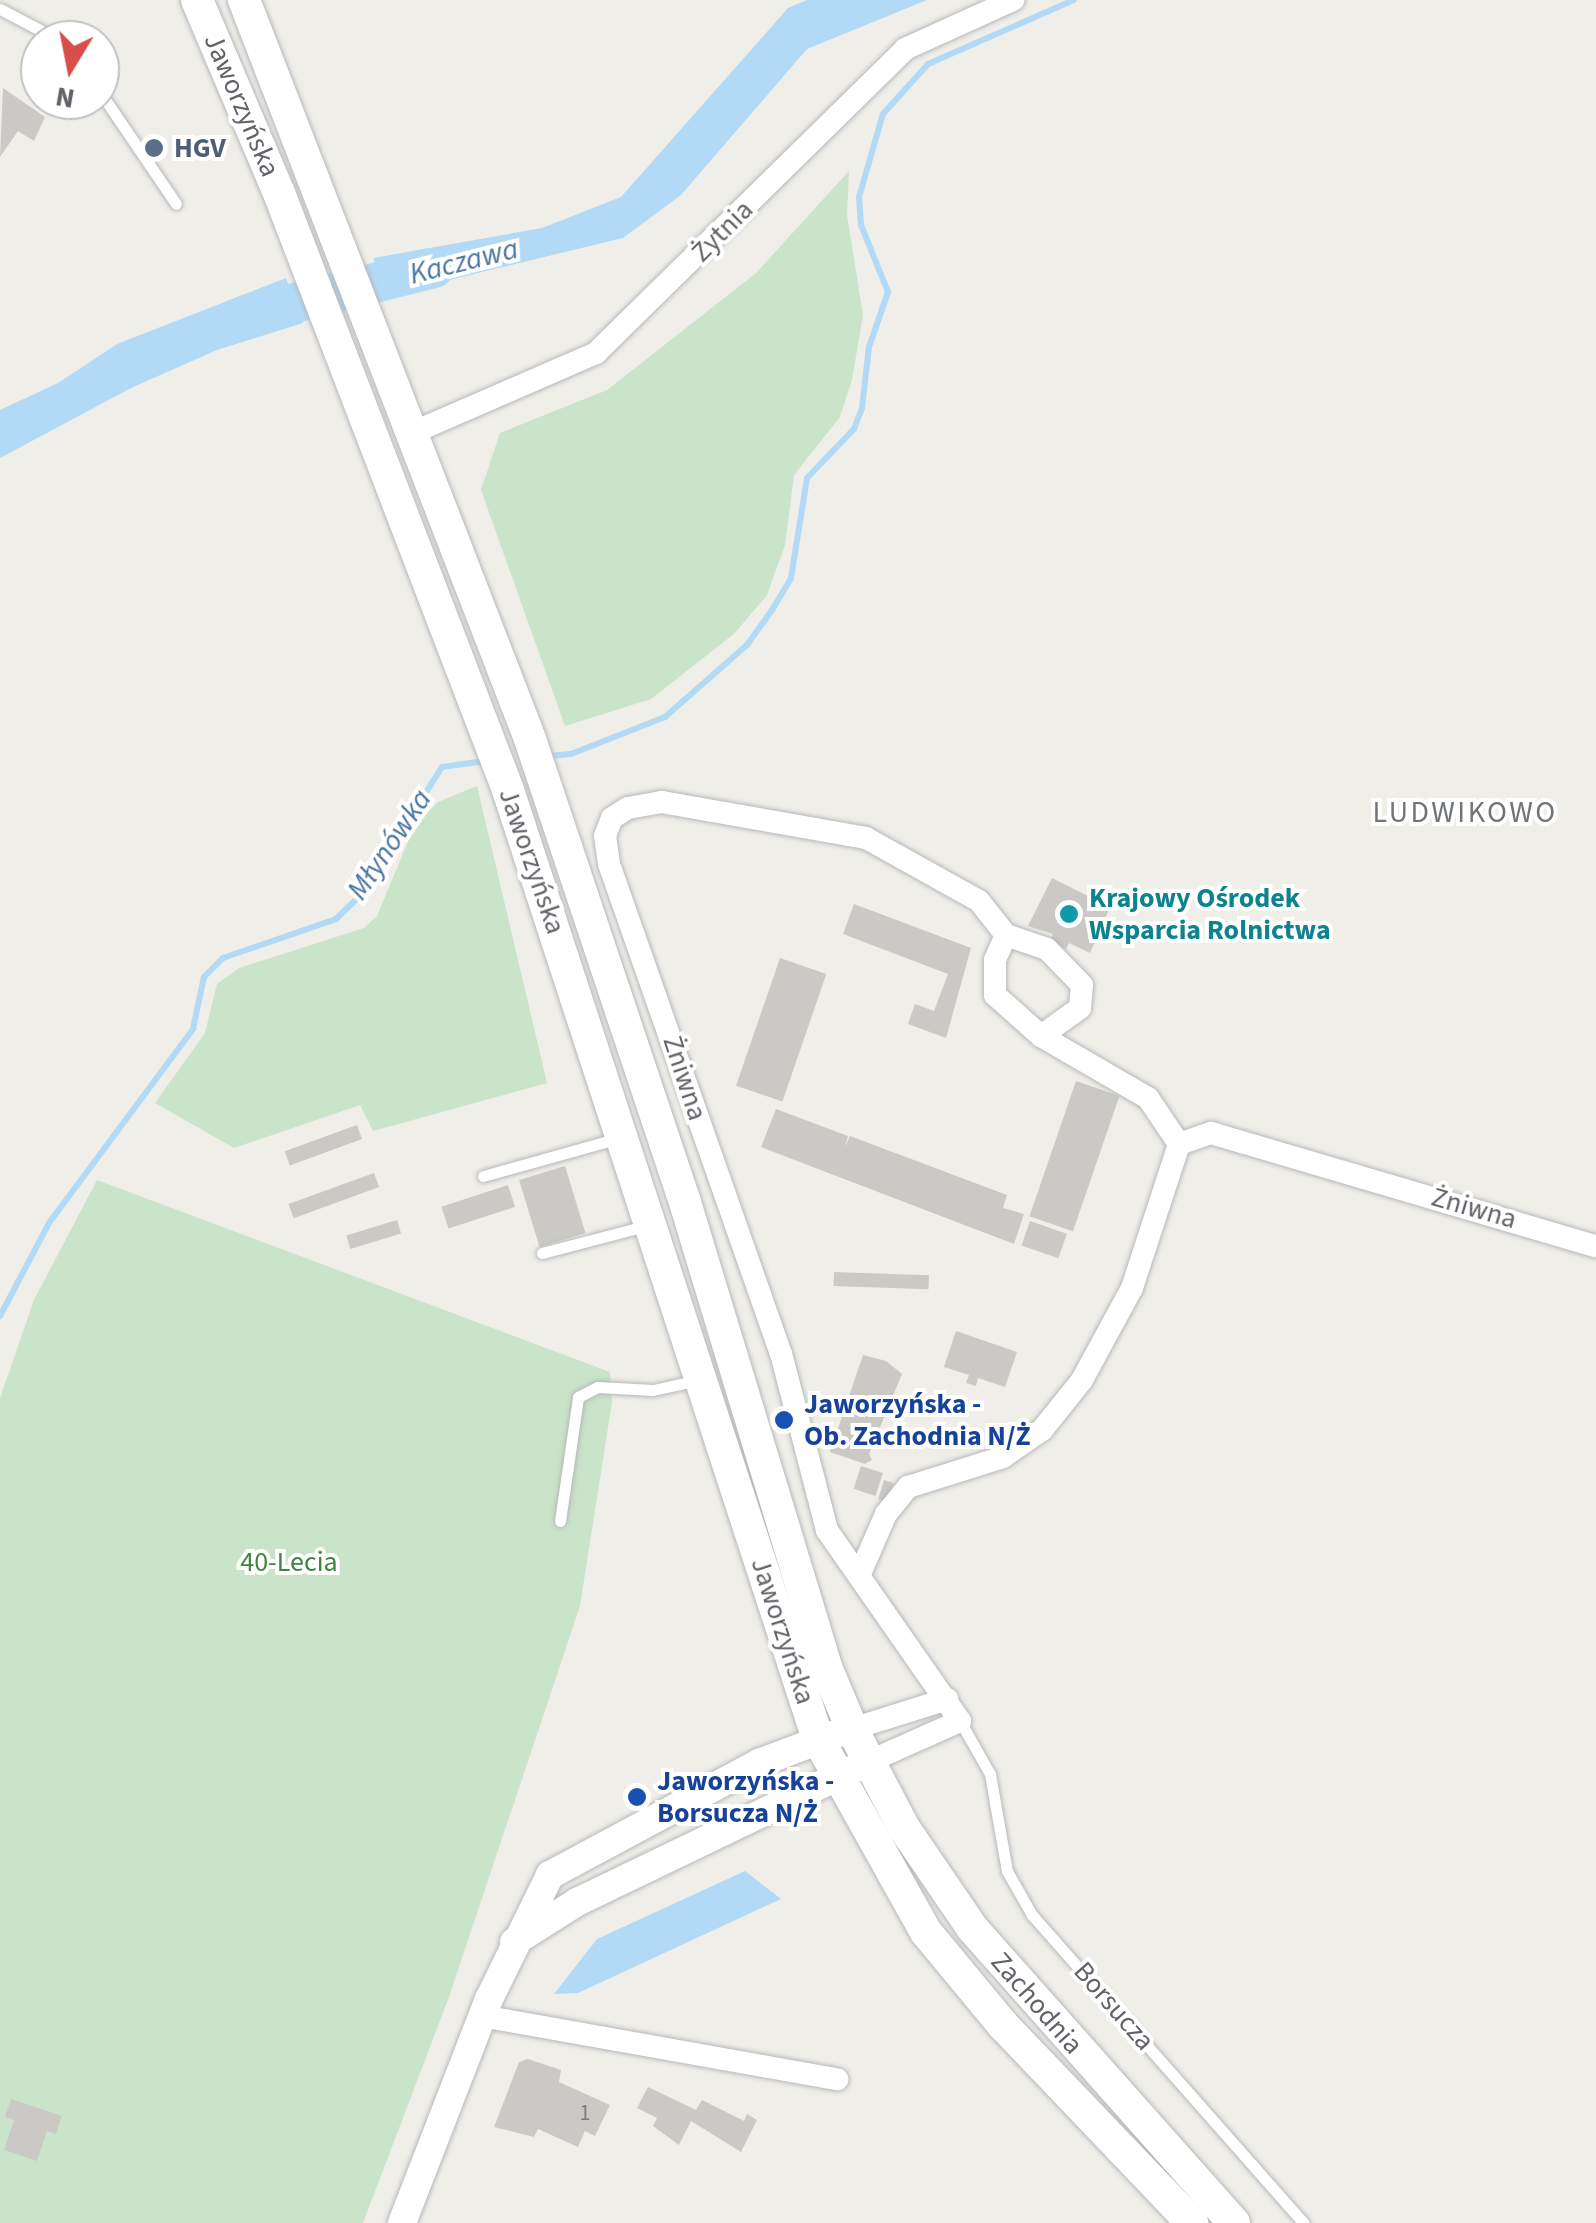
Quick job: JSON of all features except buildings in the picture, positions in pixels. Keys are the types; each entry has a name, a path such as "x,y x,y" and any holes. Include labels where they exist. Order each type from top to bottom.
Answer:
{"main road":[{"name":"Jaworzyńska","path":"198,0 294,233 508,790 818,1739 838,1776"},
{"name":"Jaworzyńska","path":"244,0 530,738 684,1199 826,1667 868,1762"},
{"name":"Zachodnia","path":"868,1762 973,1929 1234,2223"},
{"name":"Zachodnia","path":"838,1776 897,1887 962,1979 1192,2223"}],"street":[{"name":"Żytnia","path":"412,433 596,353 905,50 1013,0"},
{"name":"Żniwna","path":"960,1721 826,1530 812,1494 781,1354 609,864 604,836 612,818 628,808 662,802 866,838 979,901 1006,935 1047,949 1082,986 1080,1008 1041,1036"},
{"path":"859,1576 886,1514 908,1487 1004,1457 1042,1430 1082,1380 1132,1288 1179,1144 1148,1098 1041,1036 995,994 995,960 1006,935"},
{"name":"Żniwna","path":"1179,1144 1211,1133 1596,1246"},
{"path":"852,1728 947,1699"},
{"path":"514,1942 577,1902 960,1721"},
{"name":"Jaworzyńska","path":"402,2223 482,2016 537,1891 570,1860 818,1739 852,1728"},
{"path":"482,2016 837,2079"}],"lane":[{"path":"119,120 176,204"},
{"path":"482,1176 623,1137"},
{"path":"542,1253 649,1224"},
{"path":"560,1521 578,1397 598,1387 653,1390 702,1379"},
{"name":"Borsucza","path":"960,1721 983,1759 1007,1871 1032,1915 1304,2223"}],"green space":[{"path":"849,171 847,215 863,315 852,380 840,417 794,475 785,545 767,595 735,633 651,699 565,726 481,490 500,433 607,390 756,273"},
{"path":"477,786 547,1083 373,1131 360,1105 234,1148 155,1103 205,1033 217,984 239,968 364,928 377,916 414,827 438,802"},
{"name":"40-Lecia","path":"97,1180 610,1372 612,1402 580,1606 449,1997 363,2223 0,2223 0,1398 34,1300"}],"water":[{"path":"807,0 927,0 807,49 681,195 623,238 387,295 373,258 542,228 621,197 788,8"},
{"path":"286,278 303,323 217,350 131,388 0,458 0,410 58,383 117,344"},
{"path":"745,1871 781,1899 578,1993 554,1994 597,1939"}],"waterway":[{"name":"Młynówka","path":"548,756 571,754 665,717 747,645 772,610 791,578 807,478 854,429 862,408 869,347 888,292 861,225 859,197 883,114 928,64 1074,0"},
{"name":"Kaczawa","path":"243,316 434,268"},
{"name":"Młynówka","path":"0,1316 49,1223 193,1029 204,977 223,958 336,919 362,894 442,767 485,761"}],"place":[{"name":"HGV","path":"154,148"},
{"name":"Krajowy Ośrodek Wsparcia Rolnictwa","path":"1069,914"},
{"name":"Jaworzyńska - Ob. Zachodnia N/Ż","path":"784,1420"},
{"name":"Jaworzyńska - Borsucza N/Ż","path":"637,1797"}],"district":[{"name":"LUDWIKOWO","path":"1465,813"}]}
